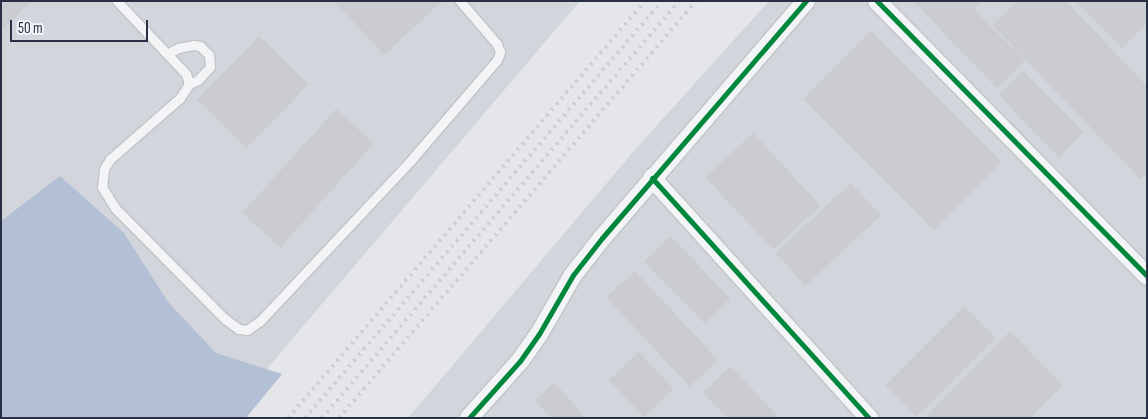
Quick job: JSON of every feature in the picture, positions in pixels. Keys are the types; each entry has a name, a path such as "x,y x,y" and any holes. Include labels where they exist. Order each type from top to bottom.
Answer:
{"street":[{"path":"469,418 520,361 539,334 573,275 652,178 806,1"},
{"path":"877,1 1147,276"},
{"path":"652,178 869,418"}],"lane":[{"path":"117,1 186,74 189,84"},
{"path":"167,54 186,45 200,46 204,49 211,62 210,67 198,80 189,84 180,98 110,160 104,169 102,187 116,209 225,319 239,329 247,330 260,321 410,160 497,60 500,52 497,44 460,1"}],"shaded area":[{"path":"1,1 580,1 225,418 1,418"},
{"path":"769,1 1147,1 1147,418 408,418 633,152"}],"water":[{"path":"60,176 124,233 168,302 216,353 282,374 246,418 1,418 1,221"}],"building":[{"path":"1,1 32,1 1,31"},
{"path":"334,1 442,1 384,55"},
{"path":"913,1 982,1 974,9 1025,61 997,88"},
{"path":"1017,1 1066,1 1147,86 1147,173 1140,179 992,25"},
{"path":"1075,1 1146,1 1147,23 1122,48"},
{"path":"871,31 1002,162 934,230 803,99"},
{"path":"259,36 309,84 247,148 197,100"},
{"path":"1024,71 1084,133 1059,157 999,95"},
{"path":"336,109 374,143 280,247 242,213"},
{"path":"753,133 821,205 773,250 705,177"},
{"path":"851,183 881,215 806,285 776,253"},
{"path":"670,236 730,299 705,324 644,261"},
{"path":"635,271 718,360 690,387 606,298"},
{"path":"964,307 995,338 917,417 886,385"},
{"path":"1010,331 1063,385 1031,418 925,418"},
{"path":"639,352 674,389 644,417 609,380"},
{"path":"731,366 779,418 727,418 703,392"},
{"path":"554,382 586,418 551,418 535,400"}],"railway":[{"path":"288,418 645,1"},
{"path":"305,418 662,1"},
{"path":"322,418 679,1"},
{"path":"339,418 696,1"}],"cycle path":[{"path":"469,418 520,361 539,334 573,275 602,238 806,1"},
{"path":"877,1 1147,276"},
{"path":"652,178 869,418"}]}
